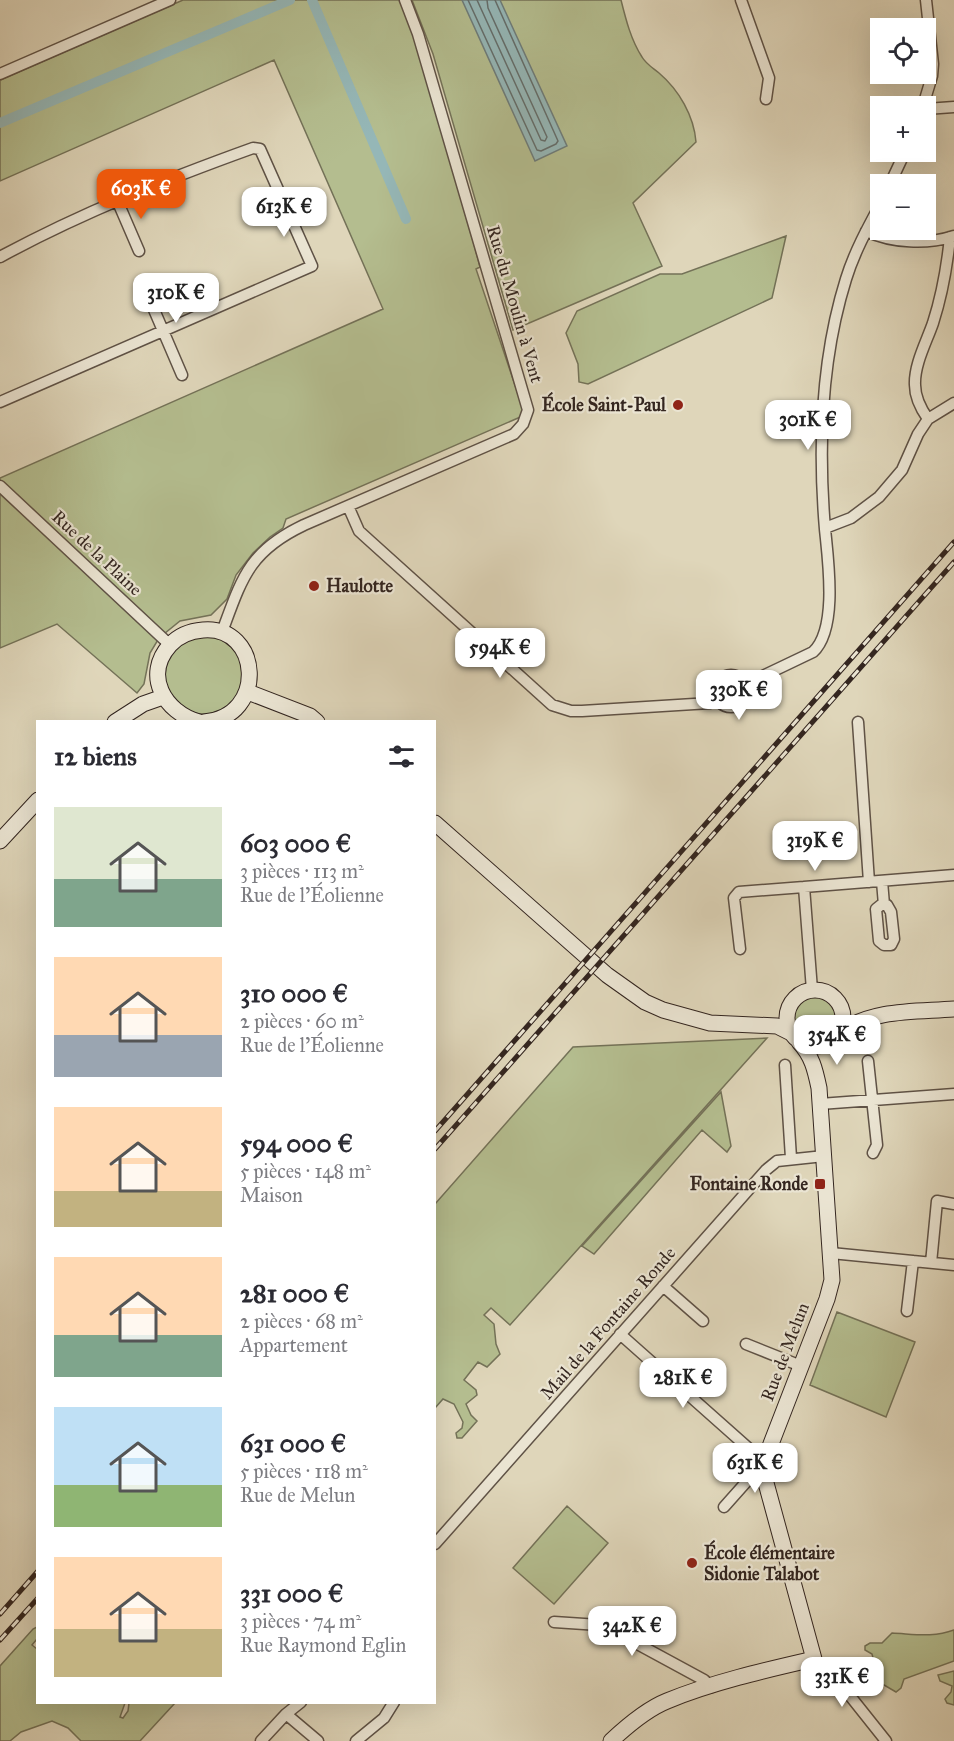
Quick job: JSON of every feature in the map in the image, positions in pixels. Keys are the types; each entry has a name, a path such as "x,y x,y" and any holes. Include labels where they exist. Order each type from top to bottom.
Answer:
{"street":[{"path":"0,74 170,0"},
{"name":"Rue du Moulin à Vent","path":"222,632 243,577 254,560 268,546 287,533 514,434 523,424 528,410 418,34 405,0"},
{"path":"741,0 769,78 766,99"},
{"path":"926,0 933,64 927,96"},
{"path":"936,108 954,107"},
{"path":"0,257 36,237 117,200 254,147 260,149 312,266 0,402"},
{"path":"117,200 139,251"},
{"path":"746,684 813,652 822,642 829,608 829,567 822,458 829,349 846,279 870,224"},
{"path":"866,231 880,238 915,242 952,236 946,275 934,321 917,369 915,386 920,408 928,419"},
{"path":"143,284 182,375"},
{"path":"825,528 851,518 879,498 902,470 918,434 928,419 954,403"},
{"name":"Rue de la Plaine","path":"0,486 170,645"},
{"path":"348,506 359,531 370,542 552,705 572,711 582,711 717,700"},
{"path":"192,720 172,709 163,697 158,670 162,656 180,636 206,629 222,632 232,639 242,650 249,663 248,692 240,705 229,715 217,720"},
{"path":"726,675 737,676 746,684 746,699 739,706 729,708 715,696 715,686 726,675"},
{"path":"248,692 310,716 315,720"},
{"path":"118,720 142,704 163,697"},
{"path":"858,722 869,882"},
{"path":"0,841 36,802"},
{"path":"436,824 607,975 626,990 663,1010 710,1023 777,1026 814,1047 829,1043 854,1022 875,1015 954,1009"},
{"path":"740,949 734,898 739,892 954,875"},
{"path":"882,881 884,905"},
{"path":"804,887 812,990"},
{"path":"710,1023 758,1021 771,1017 797,997 812,990 828,993 839,1004 850,1009 875,1015"},
{"path":"795,1037 787,1018 792,1003 797,997"},
{"path":"838,1035 843,1018 839,1004"},
{"name":"Rue de Melun","path":"819,1088 823,1055 838,1035"},
{"name":"Rue de Melun","path":"795,1037 809,1053 819,1088 832,1280 827,1299 764,1462 763,1472 814,1659"},
{"path":"868,1061 877,1144 873,1153"},
{"path":"785,1065 791,1158"},
{"path":"820,1104 954,1094"},
{"name":"Mail de la Fontaine Ronde","path":"436,1543 766,1170 777,1161 824,1156"},
{"path":"931,1263 937,1201 954,1204"},
{"path":"831,1253 954,1265"},
{"path":"907,1311 913,1261"},
{"path":"663,1286 703,1321"},
{"path":"620,1334 764,1462 724,1507"},
{"path":"746,1344 801,1366"},
{"path":"554,1622 599,1626 632,1640 704,1680 712,1687"},
{"path":"611,1741 649,1711 667,1701 760,1672 814,1659 831,1672 886,1741"},
{"path":"261,1741 298,1704"},
{"path":"356,1741 384,1718 393,1704"},
{"path":"286,1714 318,1741"}],"green space":[{"path":"183,0 399,0 410,22 475,248 480,267 476,269 525,415 286,519 283,528 253,553 236,575 227,599 211,615 180,621 159,638 150,653 144,684 137,693 57,624 0,648 0,478 383,309 274,60 0,181 0,80"},
{"path":"412,0 621,0 629,30 638,50 646,62 679,95 689,113 695,132 696,142 633,203 662,266 513,330 433,54"},
{"path":"786,236 772,298 588,384 579,382 578,364 566,333 577,311 660,274 682,274"},
{"path":"204,636 219,639 236,653 243,675 240,690 226,707 204,714 189,711 172,697 165,675 168,660 182,643"},
{"path":"727,683 735,683 740,688 738,699 727,701 722,696 722,688"},
{"path":"814,996 823,997 831,1002 836,1010 836,1028 831,1036 823,1041 814,1042 805,1041 797,1036 792,1028 791,1019 792,1010 797,1002 805,997"},
{"path":"767,1038 510,1325 491,1308 484,1315 494,1324 496,1344 500,1354 487,1367 478,1362 464,1380 476,1390 477,1395 466,1404 477,1421 462,1438 457,1438 456,1433 462,1428 463,1422 454,1404 443,1399 436,1407 436,1203 573,1047"},
{"path":"721,1092 731,1146 727,1152 702,1130 594,1254 582,1246"},
{"path":"837,1312 915,1342 886,1417 810,1385"},
{"path":"567,1506 608,1543 554,1604 513,1568"},
{"path":"36,1628 36,1640 32,1645 36,1648 36,1704 125,1704 120,1717 123,1718 128,1711 129,1704 174,1704 140,1741 81,1741 68,1728 52,1721 21,1732 10,1741 0,1741 0,1666"},
{"path":"954,1630 954,1661 904,1679 901,1688 896,1692 872,1678 868,1662 873,1658 872,1654 865,1650 865,1646 870,1643 882,1643 892,1633 931,1635"},
{"path":"954,1671 954,1705 947,1703 945,1699 951,1692 952,1686 940,1681 938,1675"}],"water":[{"path":"462,0 500,0 567,146 535,161"}],"waterway":[{"path":"0,123 290,0"},
{"path":"312,0 406,219"}],"railway":[{"path":"436,1130 954,542"},
{"path":"436,1148 954,562"},
{"path":"0,1614 36,1573"},
{"path":"0,1640 36,1600"}],"place":[{"name":"École Saint-Paul","path":"678,405"},
{"name":"Haulotte","path":"314,586"},
{"name":"Fontaine Ronde","path":"820,1184"},
{"name":"École élémentaire Sidonie Talabot","path":"692,1563"}]}
